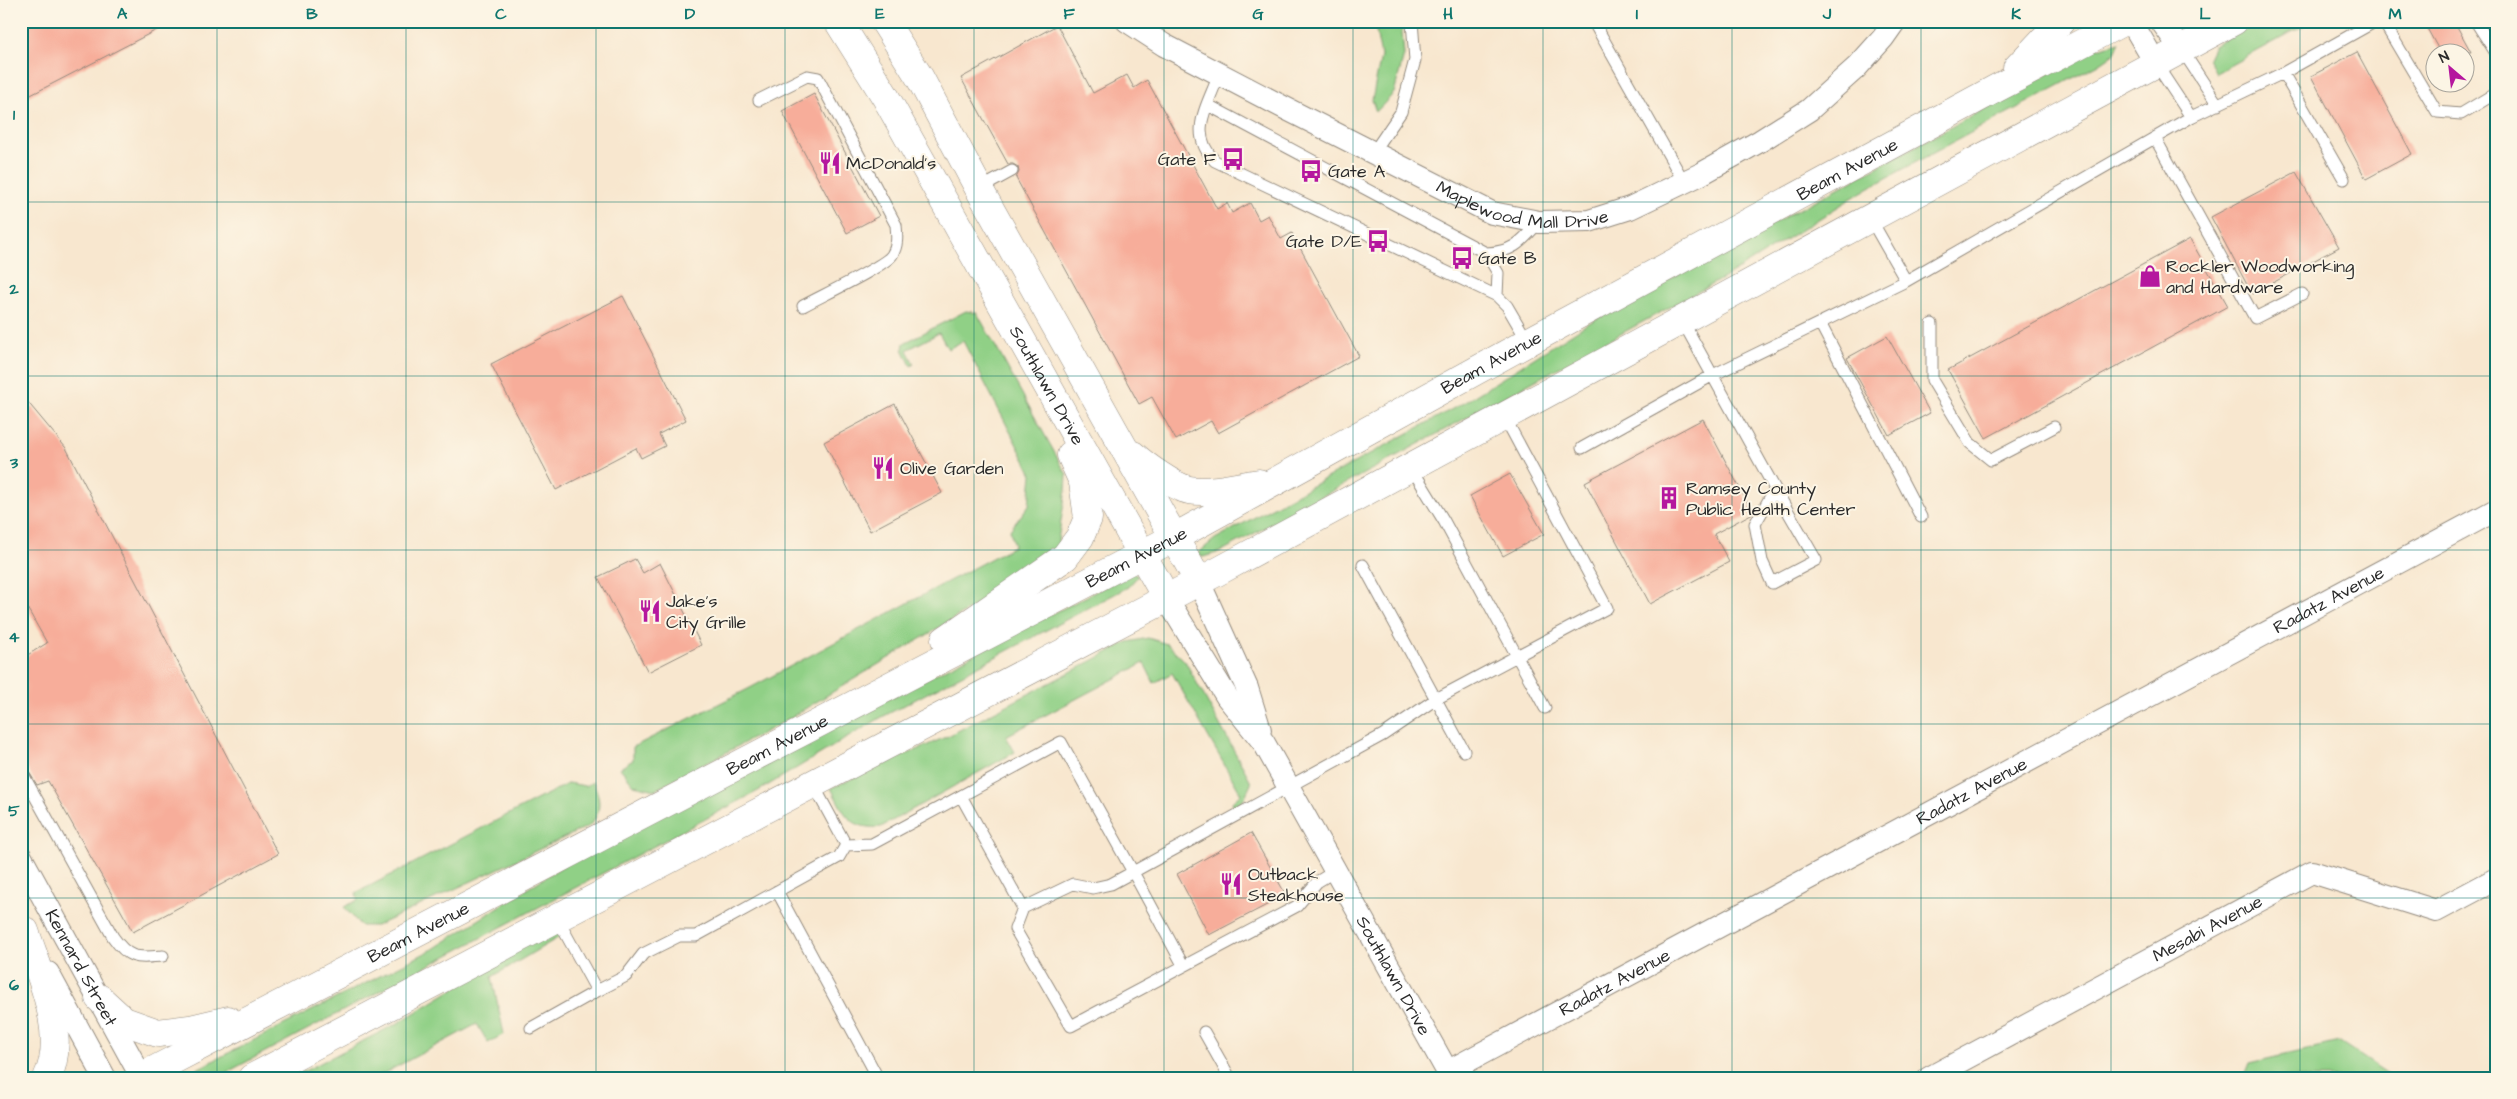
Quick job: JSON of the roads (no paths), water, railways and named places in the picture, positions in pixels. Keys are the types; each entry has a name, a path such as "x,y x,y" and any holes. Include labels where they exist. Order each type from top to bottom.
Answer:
{"street":[{"name":"Southlawn Drive","path":"838,21 885,96 1167,599 1228,697 1264,743 1445,1076"},
{"name":"Southlawn Drive","path":"884,21 920,78 979,189 1175,537 1247,688 1264,743"},
{"name":"Maplewood Mall Drive","path":"1127,21 1164,45 1218,74 1492,213 1539,222 1589,221 1630,208 1684,182 1760,141 1809,110 1857,67 1884,38 1894,21"},
{"path":"1997,88 2047,38 2060,21"},
{"name":"Beam Avenue","path":"141,1077 1175,537 1275,480 1528,342 2124,21"},
{"path":"2131,21 2156,64"},
{"path":"2161,21 2182,50"},
{"path":"252,1078 1167,599 2234,21"},
{"path":"856,703 1065,557 1080,537 1088,518 1083,482 1055,421 1034,361"},
{"path":"1125,449 1147,468 1188,490 1222,489 1275,480"},
{"name":"Radatz Avenue","path":"1445,1076 2496,510"},
{"name":"Kennard Street","path":"21,857 141,1077"},
{"name":"Mesabi Avenue","path":"1929,1078 2312,872 2436,911 2496,880"},
{"path":"23,927 53,1014 53,1060 47,1078"},
{"name":"Kennard Street","path":"23,927 105,1078"},
{"path":"99,998 124,1021 158,1033 190,1029 273,1008"}],"lane":[{"path":"1373,154 1401,112 1414,60 1412,21"},
{"path":"1593,21 1684,182"},
{"path":"1582,448 1712,375 1906,280 2191,118 2283,73 2376,21"},
{"path":"2383,21 2437,112 2461,114 2496,93"},
{"path":"2480,23 2496,53"},
{"path":"2182,50 2218,105"},
{"path":"2156,64 2191,118"},
{"path":"2283,73 2344,179"},
{"path":"1218,74 1199,128 1208,153 1215,161 1497,296 1507,306 1528,342"},
{"path":"759,100 806,76 818,78 896,224 898,238 892,256 877,268 802,306"},
{"path":"1208,106 1486,253 1499,253 1518,246 1539,222"},
{"path":"2155,138 2255,318 2302,294"},
{"path":"979,189 1012,170"},
{"path":"1870,218 1906,280"},
{"path":"1486,253 1498,273 1497,296"},
{"path":"1682,320 1816,560 1772,583 1762,561 1755,524 1775,489"},
{"path":"1820,323 1921,517"},
{"path":"1932,324 1932,380 1970,443 1991,460 2054,427"},
{"path":"1335,871 1317,882 1297,906 1071,1026 1015,929 1022,908 1073,884 1093,888 1111,884 1383,735 1436,699 1607,608 1504,416"},
{"path":"1411,467 1518,655 1545,708"},
{"path":"1363,565 1464,751"},
{"path":"846,845 872,844 1061,742 1183,965"},
{"path":"21,771 113,937 124,953 139,958 163,956"},
{"path":"813,784 846,845"},
{"path":"960,796 1022,908"},
{"path":"531,1028 626,976 643,954 679,936 696,936 839,857 846,845"},
{"path":"777,891 878,1078"},
{"path":"557,918 597,991"},
{"path":"1204,1032 1230,1078"}],"place":[{"name":"Gate F","path":"1233,159"},
{"name":"McDonald's","path":"830,163"},
{"name":"Gate A","path":"1311,171"},
{"name":"Gate D/E","path":"1378,241"},
{"name":"Gate B","path":"1462,258"},
{"name":"Rockler Woodworking and Hardware","path":"2150,276"},
{"name":"Olive Garden","path":"883,468"},
{"name":"Ramsey County Public Health Center","path":"1669,498"},
{"name":"Jake's City Grille","path":"650,611"},
{"name":"Outback Steakhouse","path":"1231,884"}]}
